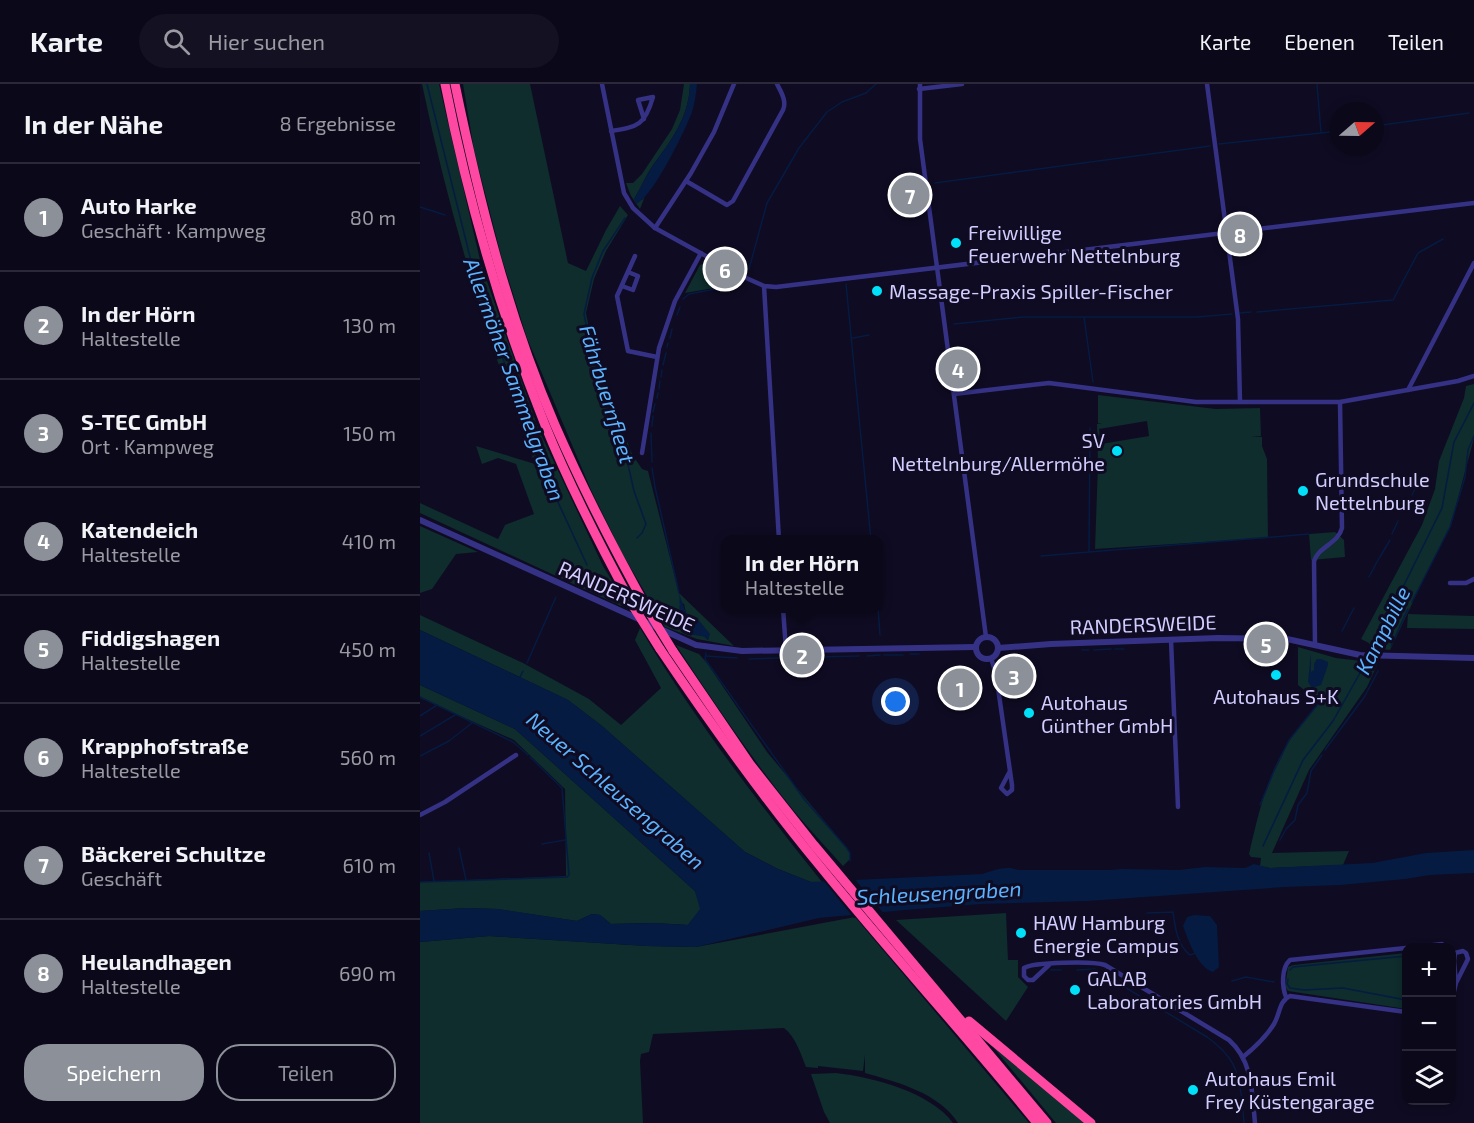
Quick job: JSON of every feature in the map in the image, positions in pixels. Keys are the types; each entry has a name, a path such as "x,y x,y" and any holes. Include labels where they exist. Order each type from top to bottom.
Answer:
{"highway":[{"path":"446,84 469,188 493,279 514,344 577,497 633,606 743,769 863,919 1037,1123"},
{"path":"455,84 502,277 523,341 554,423 585,493 617,556 673,651 750,764 874,917 1047,1123"},
{"path":"949,1004 1091,1123"}],"street":[{"path":"602,84 621,183 625,196 639,215 655,228 744,277 764,285 776,286 936,268 1474,203"},
{"path":"655,228 686,181 714,132 734,84"},
{"path":"686,181 727,205 733,201 785,105 777,84"},
{"path":"962,84 919,86 920,139 986,637"},
{"path":"1206,84 1238,319 1240,402"},
{"path":"611,131 635,126 644,119 653,97 638,100 644,119"},
{"path":"642,453 657,357 674,303 701,253"},
{"path":"635,256 617,296 628,351 657,357"},
{"path":"1408,390 1474,263"},
{"path":"622,286 633,290 638,276 628,272"},
{"path":"764,285 779,535"},
{"path":"954,394 1048,382 1196,402 1340,402 1474,376"},
{"path":"1315,644 1314,561 1320,551 1339,536 1342,528 1340,402"},
{"name":"RANDERSWEIDE","path":"420,520 687,642 727,650 976,647"},
{"path":"1450,583 1466,583 1474,579"},
{"path":"783,613 786,650"},
{"path":"986,637 993,639 998,648 996,655 986,659 980,657 976,647 980,640 986,637"},
{"name":"RANDERSWEIDE","path":"998,648 1171,640 1287,639 1360,654 1474,658"},
{"path":"1171,640 1178,807"},
{"path":"991,658 996,674 1010,771"},
{"path":"420,815 445,802 516,755"},
{"path":"1286,997 1283,989 1284,974 1287,962 1290,960 1402,949"},
{"path":"1456,950 1466,953 1468,959 1456,983"},
{"path":"1050,964 1033,980 1028,980 1024,976 1023,971 1027,966 1050,964 1097,963 1109,966 1220,1034 1237,1047 1250,1079 1255,1123"},
{"path":"1243,1057 1275,1023 1286,997 1295,996 1402,1011"}],"green space":[{"path":"422,84 439,84 481,264 538,428 603,566 628,607 621,606 420,513 420,503 498,539 505,525 534,514 516,464 498,458 482,464 476,446 535,464 485,324 444,180"},
{"path":"463,84 530,84 568,263 586,271 620,206 628,215 606,251 594,279 586,313 595,357 632,454 642,469 648,471 679,593 734,646 697,639 665,627 622,553 591,490 527,338 502,259 474,150","holes":["680,602 684,604 686,613 700,622 709,634 708,640 704,636 689,634 680,615"]},
{"path":"684,84 690,84 683,118 673,137 650,169 634,199 642,200 645,196 640,209 631,196 626,183 633,183 642,174 672,129 680,110"},
{"path":"709,261 743,280 737,284 685,293 700,265"},
{"path":"1474,384 1474,438 1450,528 1390,650 1371,648 1369,643 1361,639 1422,525 1435,489 1439,461 1464,398 1466,386"},
{"path":"1098,395 1216,409 1260,408 1261,436 1251,436 1262,437 1262,446 1267,459 1268,538 1095,549 1097,424 1102,423 1098,423","holes":["1147,421 1149,436 1101,444 1099,429"]},
{"path":"420,526 478,552 456,554 432,589 420,593"},
{"path":"1335,532 1344,540 1345,557 1311,560 1309,534"},
{"path":"1408,614 1474,616 1474,629 1407,628"},
{"path":"420,615 523,663 589,699 621,725 661,688 635,640 640,628 726,758 822,882 811,882 778,869 745,852 602,726 568,700 420,630"},
{"path":"676,645 699,654 707,663 767,752 846,847 850,853 850,859 843,866 794,811 763,771"},
{"path":"1298,647 1336,658 1378,663 1367,687 1309,770 1272,853 1349,851 1343,865 1270,868 1260,866 1261,858 1251,857 1249,854 1260,810 1269,781 1282,753 1296,730 1319,702 1298,685"},
{"path":"420,685 515,729 695,891 701,909 688,925 611,924 600,915 592,914 577,921 497,909 466,908 420,911 420,882 566,876 565,789 514,740 420,698"},
{"path":"1006,913 1008,960 1018,960 1018,977 1028,987 1006,1021 896,920"},
{"path":"855,917 1029,1123 958,1123 950,1113 929,1096 865,1073 865,1055 863,1071 818,1066 818,1068 806,1067 795,1041 784,1028 653,1034 649,1052 641,1054 640,1061 643,1123 420,1123 420,942 489,936 696,947"},
{"path":"1402,953 1402,1008 1288,991 1285,987 1288,967"},
{"path":"993,1047 1085,1123 1056,1123"},
{"path":"836,1073 867,1078 900,1088 930,1103 953,1123 830,1123 811,1074"}],"water":[{"path":"690,84 697,84 694,105 676,148 651,189 636,204 634,199 683,118"},
{"path":"679,593 686,613 700,622 710,634 708,640 702,636 690,634 683,628"},
{"path":"420,630 568,700 602,726 745,852 778,869 811,882 982,874 1005,868 1018,870 1179,870 1205,867 1245,868 1254,864 1270,868 1372,863 1426,853 1474,850 1474,873 1430,875 1341,885 1088,901 981,904 819,918 696,947 489,936 420,942 420,911 466,908 498,909 577,921 592,914 600,915 611,924 688,925 700,909 695,891 515,729 420,685"},
{"path":"1311,653 1311,672 1314,670 1317,659 1328,662 1321,685 1312,688 1308,682"},
{"path":"1210,916 1217,925 1219,967 1213,972 1198,959 1183,926 1187,917"}],"pier":[{"path":"853,877 885,915 854,918 822,879"}],"waterway":[{"name":"Allermöher Sammelgraben","path":"427,84 477,285 539,461 587,565"},
{"path":"749,269 767,203 799,148 827,112 842,102 866,93 876,84"},
{"path":"1317,84 1321,133 1330,132"},
{"path":"1384,125 1469,113"},
{"path":"1219,144 1321,133"},
{"path":"935,183 1210,146"},
{"path":"420,207 445,215"},
{"name":"Fährbuernfleet","path":"625,218 603,251 592,278 584,314 593,358 621,433 634,491 646,524 637,538"},
{"path":"1257,312 1393,300 1418,253 1443,239"},
{"path":"683,299 689,294 742,284"},
{"path":"846,284 871,535"},
{"path":"677,315 680,307"},
{"path":"1240,313 1251,312"},
{"path":"954,324 1023,317 1197,317 1232,314"},
{"path":"1084,317 1093,382"},
{"path":"670,338 672,329"},
{"path":"853,338 869,335"},
{"path":"667,347 668,343"},
{"path":"663,365 666,353"},
{"path":"661,377 662,370"},
{"path":"659,389 660,381"},
{"path":"657,398 658,393"},
{"name":"Kampbille","path":"1371,652 1442,508 1454,442 1474,403"},
{"path":"653,412 655,404"},
{"path":"652,426 653,416"},
{"path":"1041,556 1089,552 1090,428"},
{"path":"651,433 652,462"},
{"path":"1412,602 1450,527 1465,477 1468,450 1474,436"},
{"path":"652,468 679,593"},
{"path":"1412,495 1420,479"},
{"path":"1392,534 1398,521"},
{"path":"1089,552 1309,534"},
{"path":"1380,557 1390,540"},
{"path":"1369,577 1379,558"},
{"path":"527,663 556,597"},
{"path":"1342,631 1354,608"},
{"path":"1391,646 1408,609"},
{"path":"878,613 880,635"},
{"path":"1094,650 1111,649"},
{"path":"1115,649 1124,649"},
{"path":"1082,650 1089,650"},
{"path":"706,653 705,659 804,799 846,847 850,853 850,861"},
{"path":"910,654 919,654"},
{"path":"867,656 880,655"},
{"path":"884,655 903,655"},
{"path":"706,656 737,658"},
{"path":"818,657 859,656"},
{"path":"749,659 808,657"},
{"name":"Kampbille","path":"1263,846 1303,760 1333,721 1369,657"},
{"path":"520,677 523,671"},
{"path":"1325,750 1365,696 1378,671"},
{"path":"1260,805 1289,740 1331,688"},
{"path":"420,697 513,742 528,755"},
{"path":"420,716 437,705"},
{"path":"420,736 455,715"},
{"path":"420,756 449,741 472,723"},
{"path":"1280,840 1295,820 1298,805 1307,793 1311,771 1322,755"},
{"path":"420,882 567,877 569,875 562,788 530,757"},
{"path":"542,844 565,840"},
{"path":"459,848 466,880"},
{"path":"429,853 434,881"},
{"path":"1147,913 1173,912 1177,935 1182,946 1190,955 1196,953"},
{"path":"1290,970 1293,967 1402,956"},
{"path":"1077,970 1095,969 1216,1044 1233,1064 1239,1079 1242,1100"},
{"path":"1051,970 1061,970"},
{"path":"1232,981 1246,977 1274,982"},
{"path":"1288,979 1287,984 1290,988 1304,990 1343,988 1402,999"},
{"path":"1243,1111 1244,1123"}],"place":[{"name":"Bäckerei Schultze","path":"910,195"},
{"name":"Heulandhagen","path":"1240,234"},
{"name":"Freiwillige Feuerwehr Nettelnburg","path":"956,243"},
{"name":"Krapphofstraße","path":"725,269"},
{"name":"Massage-Praxis Spiller-Fischer","path":"877,291"},
{"name":"Katendeich","path":"958,369"},
{"name":"SV Nettelnburg/Allermöhe","path":"1117,451"},
{"name":"Grundschule Nettelnburg","path":"1303,491"},
{"name":"Fiddigshagen","path":"1266,644"},
{"name":"In der Hörn","path":"802,655"},
{"name":"Autohaus S+K","path":"1276,675"},
{"name":"S-TEC GmbH","path":"1014,676"},
{"name":"Auto Harke","path":"960,688"},
{"name":"Autohaus Günther GmbH","path":"1029,713"},
{"name":"HAW Hamburg Energie Campus","path":"1021,933"},
{"name":"GALAB Laboratories GmbH","path":"1075,990"},
{"name":"Autohaus Emil Frey Küstengarage","path":"1193,1090"}],"water label":[{"name":"Neuer Schleusengraben","path":"616,790"},
{"name":"Schleusengraben","path":"939,892"}]}
